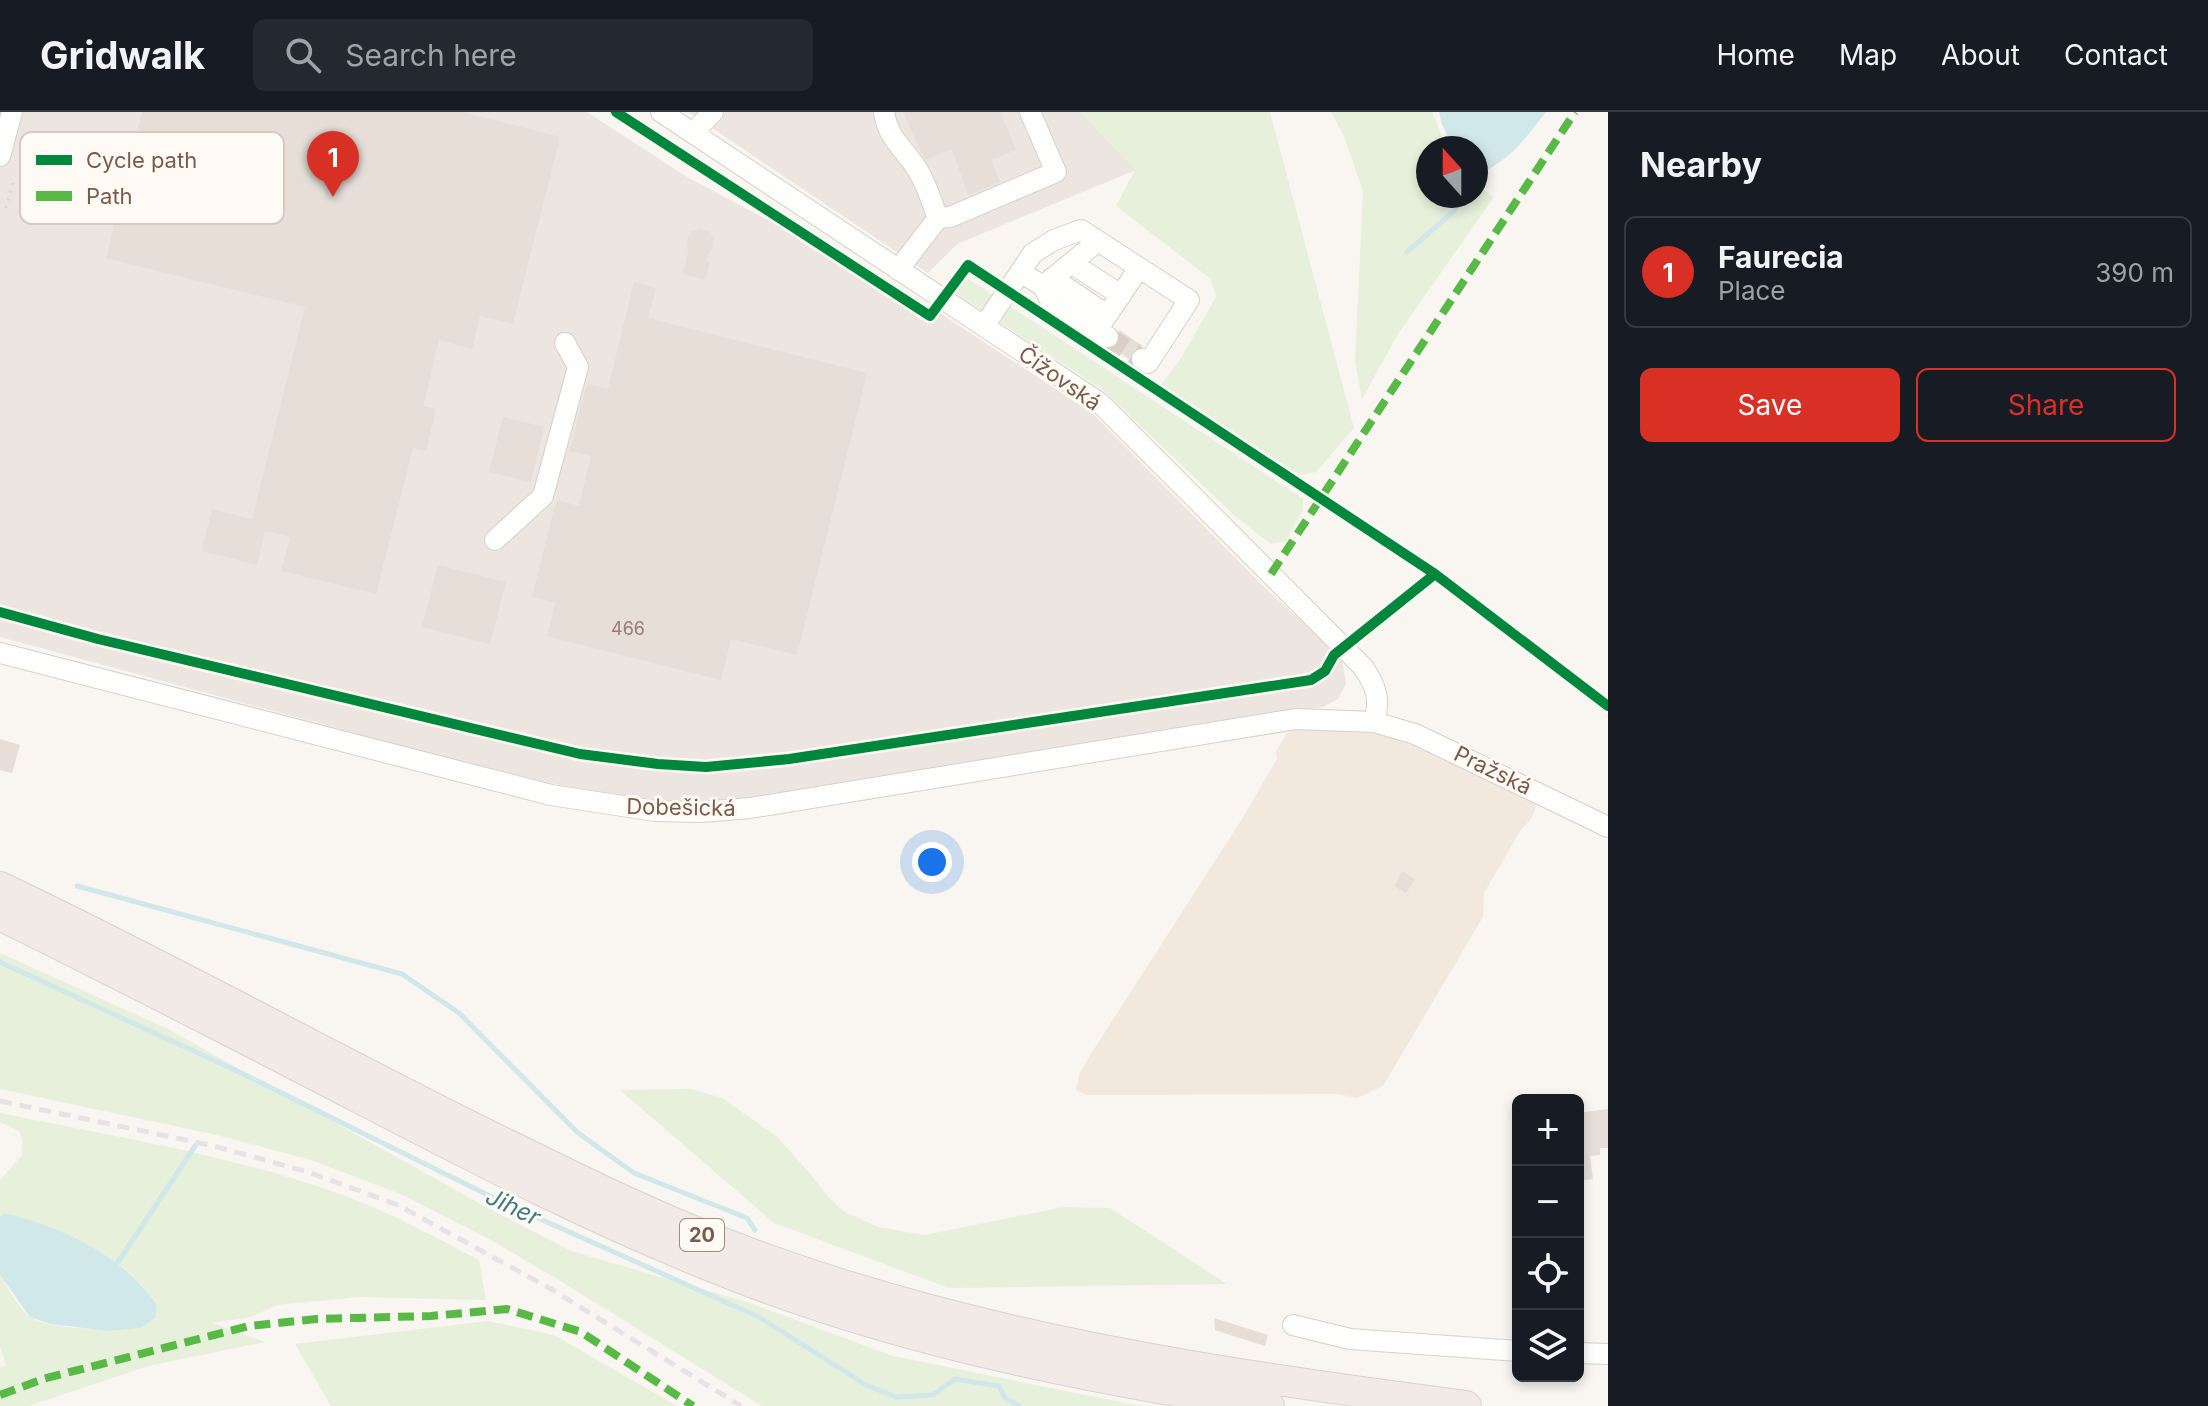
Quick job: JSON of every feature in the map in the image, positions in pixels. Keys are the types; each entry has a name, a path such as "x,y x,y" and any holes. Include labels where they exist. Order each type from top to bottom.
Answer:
{"highway":[{"name":"20","path":"0,887 442,1113 644,1212 730,1246 863,1292 977,1324 1093,1350 1292,1383 1466,1406"},
{"name":"20","path":"0,915 172,1000 533,1188 634,1235 744,1279 861,1319 969,1348 1082,1374 1269,1406"}],"street":[{"path":"0,156 12,112"},
{"name":"Čížovská","path":"661,112 1100,403 1351,653 1373,681 1379,704 1374,722"},
{"path":"693,133 713,112"},
{"path":"884,112 885,123 894,142 921,177 938,218"},
{"path":"898,270 938,218 950,217 1056,172 1030,112"},
{"path":"984,326 1033,253 1054,240 1081,230 1189,300 1148,363 1142,359"},
{"path":"1047,282 1098,241"},
{"path":"1071,263 1121,295"},
{"path":"1020,272 1047,282 1104,327 1139,268"},
{"path":"495,540 543,496 578,367 565,343"},
{"name":"Dobešická","path":"0,653 551,795 655,811 701,812 750,808 1296,719 1374,722"},
{"name":"Pražská","path":"1374,722 1415,734 1447,748 1608,827"},
{"path":"1293,1325 1350,1339 1512,1351"},
{"path":"1584,1353 1608,1354"}],"path":[{"path":"6,208 14,179"}],"shaded area":[{"path":"0,112 587,112 687,177 929,306 1092,413 1261,584 1342,659 1346,684 1338,699 1323,707 749,800 697,804 656,802 555,784 455,760 0,637"},
{"path":"688,112 1080,112 1136,170 957,244 928,273"},
{"path":"1296,719 1355,720 1541,794 1531,819 1520,831 1484,893 1483,917 1383,1086 1357,1098 1339,1094 1087,1095 1076,1090 1079,1075 1089,1057 1242,819"}],"green space":[{"path":"1080,112 1270,112 1354,428 1316,472 1296,476 1160,386 1180,360 1216,297 1211,279 1116,206 1135,170"},
{"path":"1331,112 1432,112 1442,136 1416,136 1416,208 1486,208 1398,334 1362,399 1355,361 1363,191 1344,136"},
{"path":"964,276 1303,499 1303,510 1286,541 1271,544 1235,516 1102,389 953,292"},
{"path":"0,953 168,1029 484,1206 571,1251 747,1302 893,1356 1140,1406 762,1406 491,1240 403,1195 311,1160 217,1135 0,1089"},
{"path":"692,1089 722,1098 776,1136 843,1211 878,1227 925,1235 1064,1207 1110,1208 1227,1284 949,1288 774,1223 620,1090"},
{"path":"0,1113 220,1159 348,1197 479,1260 486,1300 359,1297 277,1305 251,1317 212,1323 265,1342 148,1366 28,1406 0,1406 0,1368 6,1365 0,1346 0,1275 29,1316 66,1327 140,1328 157,1305 126,1271 90,1246 49,1227 5,1213 0,1216 0,1180 22,1155 22,1140 19,1131 0,1122"},
{"path":"488,1321 554,1335 677,1406 331,1406 295,1344"}],"water":[{"path":"1439,112 1546,112 1524,140 1488,169 1488,136 1448,136"},
{"path":"5,1213 70,1235 108,1257 126,1271 157,1305 155,1318 140,1328 109,1331 50,1324 30,1317 0,1275 0,1216"}],"building":[{"path":"142,112 461,112 560,137 513,324 480,316 472,349 439,340 423,406 436,409 426,451 413,448 376,594 281,571 290,537 265,531 257,565 202,551 212,509 252,519 305,307 106,258 114,224 284,224 284,132 137,132"},
{"path":"903,112 1000,112 1016,150 991,160 1000,182 968,195 952,149 926,160"},
{"path":"699,229 708,231 713,238 713,247 705,261 710,262 706,280 683,274 688,252 687,239 691,232"},
{"path":"634,282 656,288 648,318 867,373 797,655 731,639 721,680 547,636 555,603 532,597 557,500 579,506 591,456 569,451 587,384 608,389"},
{"path":"1119,330 1143,346 1136,348 1129,359 1114,349 1121,338"},
{"path":"503,417 544,427 531,482 489,472"},
{"path":"438,565 506,582 490,644 422,627"},
{"path":"0,739 20,745 12,773 0,770"},
{"path":"1402,871 1415,879 1406,893 1394,886"},
{"path":"1608,1109 1608,1148 1600,1148 1600,1155 1590,1156 1593,1179 1584,1180 1584,1166 1584,1112"},
{"path":"1214,1318 1268,1335 1265,1346 1215,1330"}],"waterway":[{"path":"1407,252 1456,208"},
{"path":"77,886 402,974 459,1013 577,1132 634,1173 747,1218 755,1230"},
{"name":"Jiher","path":"0,962 237,1071 500,1201 759,1317 866,1385 896,1397 933,1395 955,1379 999,1386 1005,1398 1019,1406"},
{"path":"114,1268 195,1146"}],"tunnel":[{"path":"1108,337 1142,359"}],"railway":[{"path":"0,1101 214,1146 308,1172 398,1205 551,1289 741,1406"}],"marked path":[{"path":"1271,574 1575,112"},
{"path":"0,1395 43,1379 249,1326 316,1319 431,1316 507,1309 581,1332 693,1406"}],"cycle path":[{"path":"616,112 930,316 968,265 1435,574 1608,706"},
{"path":"0,612 98,639 580,754 706,767 789,759 1311,680 1325,671 1334,655 1435,574"}],"place":[{"name":"Faurecia","path":"333,197"}]}
